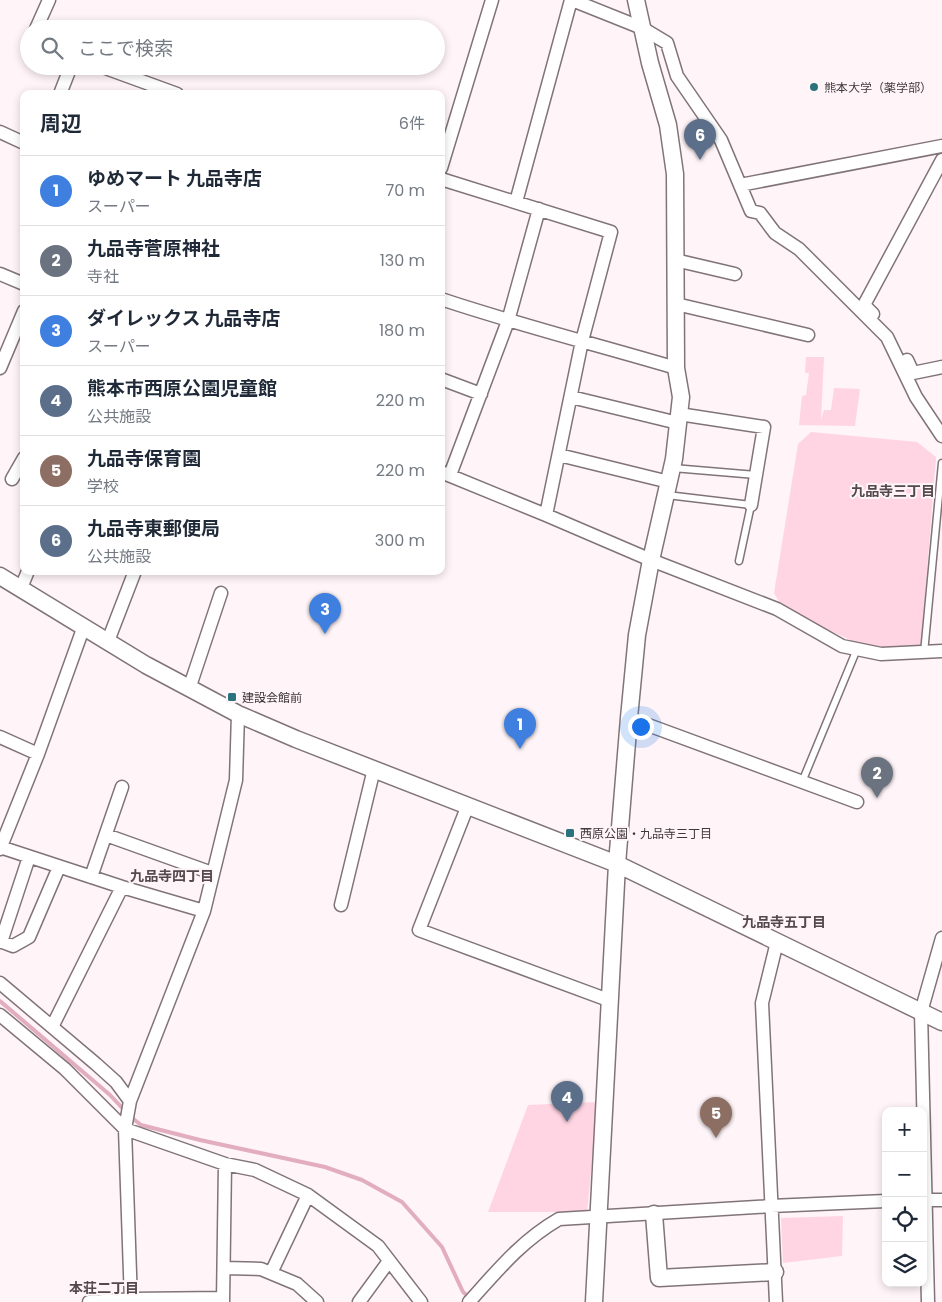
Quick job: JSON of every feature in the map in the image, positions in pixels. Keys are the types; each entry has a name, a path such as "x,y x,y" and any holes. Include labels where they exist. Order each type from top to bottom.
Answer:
{"street":[{"path":"40,20 49,0"},
{"path":"445,155 492,0"},
{"path":"516,202 571,0 642,28 667,43 677,76 721,140 751,211 760,213 775,233 799,249 887,337 916,397 942,436"},
{"path":"594,1302 617,864 637,634 651,560 669,482 681,397 676,368 675,174 668,124 634,1"},
{"path":"61,90 67,75"},
{"path":"124,75 165,90"},
{"path":"0,132 20,141"},
{"path":"740,184 942,146"},
{"path":"942,160 864,305 894,334 913,373 942,367"},
{"path":"445,180 611,232 582,341 546,514"},
{"path":"539,210 508,321 481,394 445,473 546,514 651,560 777,609 842,646 881,654 942,651"},
{"path":"676,260 735,274"},
{"path":"0,274 20,282"},
{"path":"445,300 508,321 676,368"},
{"path":"676,304 808,335"},
{"path":"0,368 20,320"},
{"path":"445,380 481,394"},
{"path":"571,397 679,419 764,427 750,505"},
{"path":"559,455 669,482"},
{"path":"12,479 20,465"},
{"path":"21,588 26,575"},
{"path":"108,641 133,575"},
{"path":"0,576 189,689 238,714 296,739 617,864 942,1022"},
{"path":"189,689 221,593"},
{"path":"84,626 38,754 3,829 0,848 204,911"},
{"path":"131,1301 125,1129 130,1100 204,911 236,780 238,714"},
{"path":"629,718 856,802"},
{"path":"0,738 38,754"},
{"path":"341,905 374,768"},
{"path":"91,877 122,787"},
{"path":"468,805 419,930 611,1001"},
{"path":"106,835 212,873"},
{"path":"29,857 0,942 13,946 29,937 59,867"},
{"path":"52,1027 122,887"},
{"path":"925,1197 921,1012 942,938"},
{"path":"776,1302 762,1003 777,942"},
{"path":"0,983 116,1082 130,1100"},
{"path":"0,1015 65,1070 125,1129 225,1164 255,1170 308,1195 378,1246 421,1302"},
{"path":"89,1302 223,1300 225,1164"},
{"path":"271,1273 308,1195"},
{"path":"927,1200 942,1200"},
{"path":"469,1302 514,1252 541,1230 559,1219 882,1201"},
{"path":"654,1214 659,1278 774,1272"},
{"path":"926,1242 928,1302"},
{"path":"359,1302 389,1261"},
{"path":"224,1268 261,1269 297,1284 317,1302"}],"lane":[{"path":"924,653 942,463"},
{"path":"669,482 756,475"},
{"path":"669,482 750,505 739,561"},
{"path":"802,782 857,649"}],"shaded area":[{"path":"806,357 824,357 821,420 824,410 831,410 834,388 860,389 855,426 799,425 802,396 806,395 809,373 805,373"},
{"path":"811,432 917,442 936,457 921,648 884,648 855,642 783,609 774,593 798,444"},
{"path":"598,1102 587,1212 488,1212 528,1105"},
{"path":"843,1216 842,1256 783,1263 781,1218"}],"waterway":[{"path":"0,1001 110,1095 126,1112"},
{"path":"131,1117 141,1125 325,1167 362,1180 402,1202 442,1247 463,1292 470,1298"}],"place":[{"name":"熊本大学（薬学部）","path":"814,87"},
{"name":"九品寺東郵便局","path":"700,160"},
{"name":"ダイレックス 九品寺店","path":"325,634"},
{"name":"建設会館前","path":"232,697"},
{"name":"ゆめマート 九品寺店","path":"520,749"},
{"name":"九品寺菅原神社","path":"877,798"},
{"name":"西原公園・九品寺三丁目","path":"570,833"},
{"name":"熊本市西原公園児童館","path":"567,1122"},
{"name":"九品寺保育園","path":"716,1138"}],"district":[{"name":"九品寺三丁目","path":"893,491"},
{"name":"九品寺四丁目","path":"172,876"},
{"name":"九品寺五丁目","path":"784,922"},
{"name":"本荘二丁目","path":"104,1288"}]}
